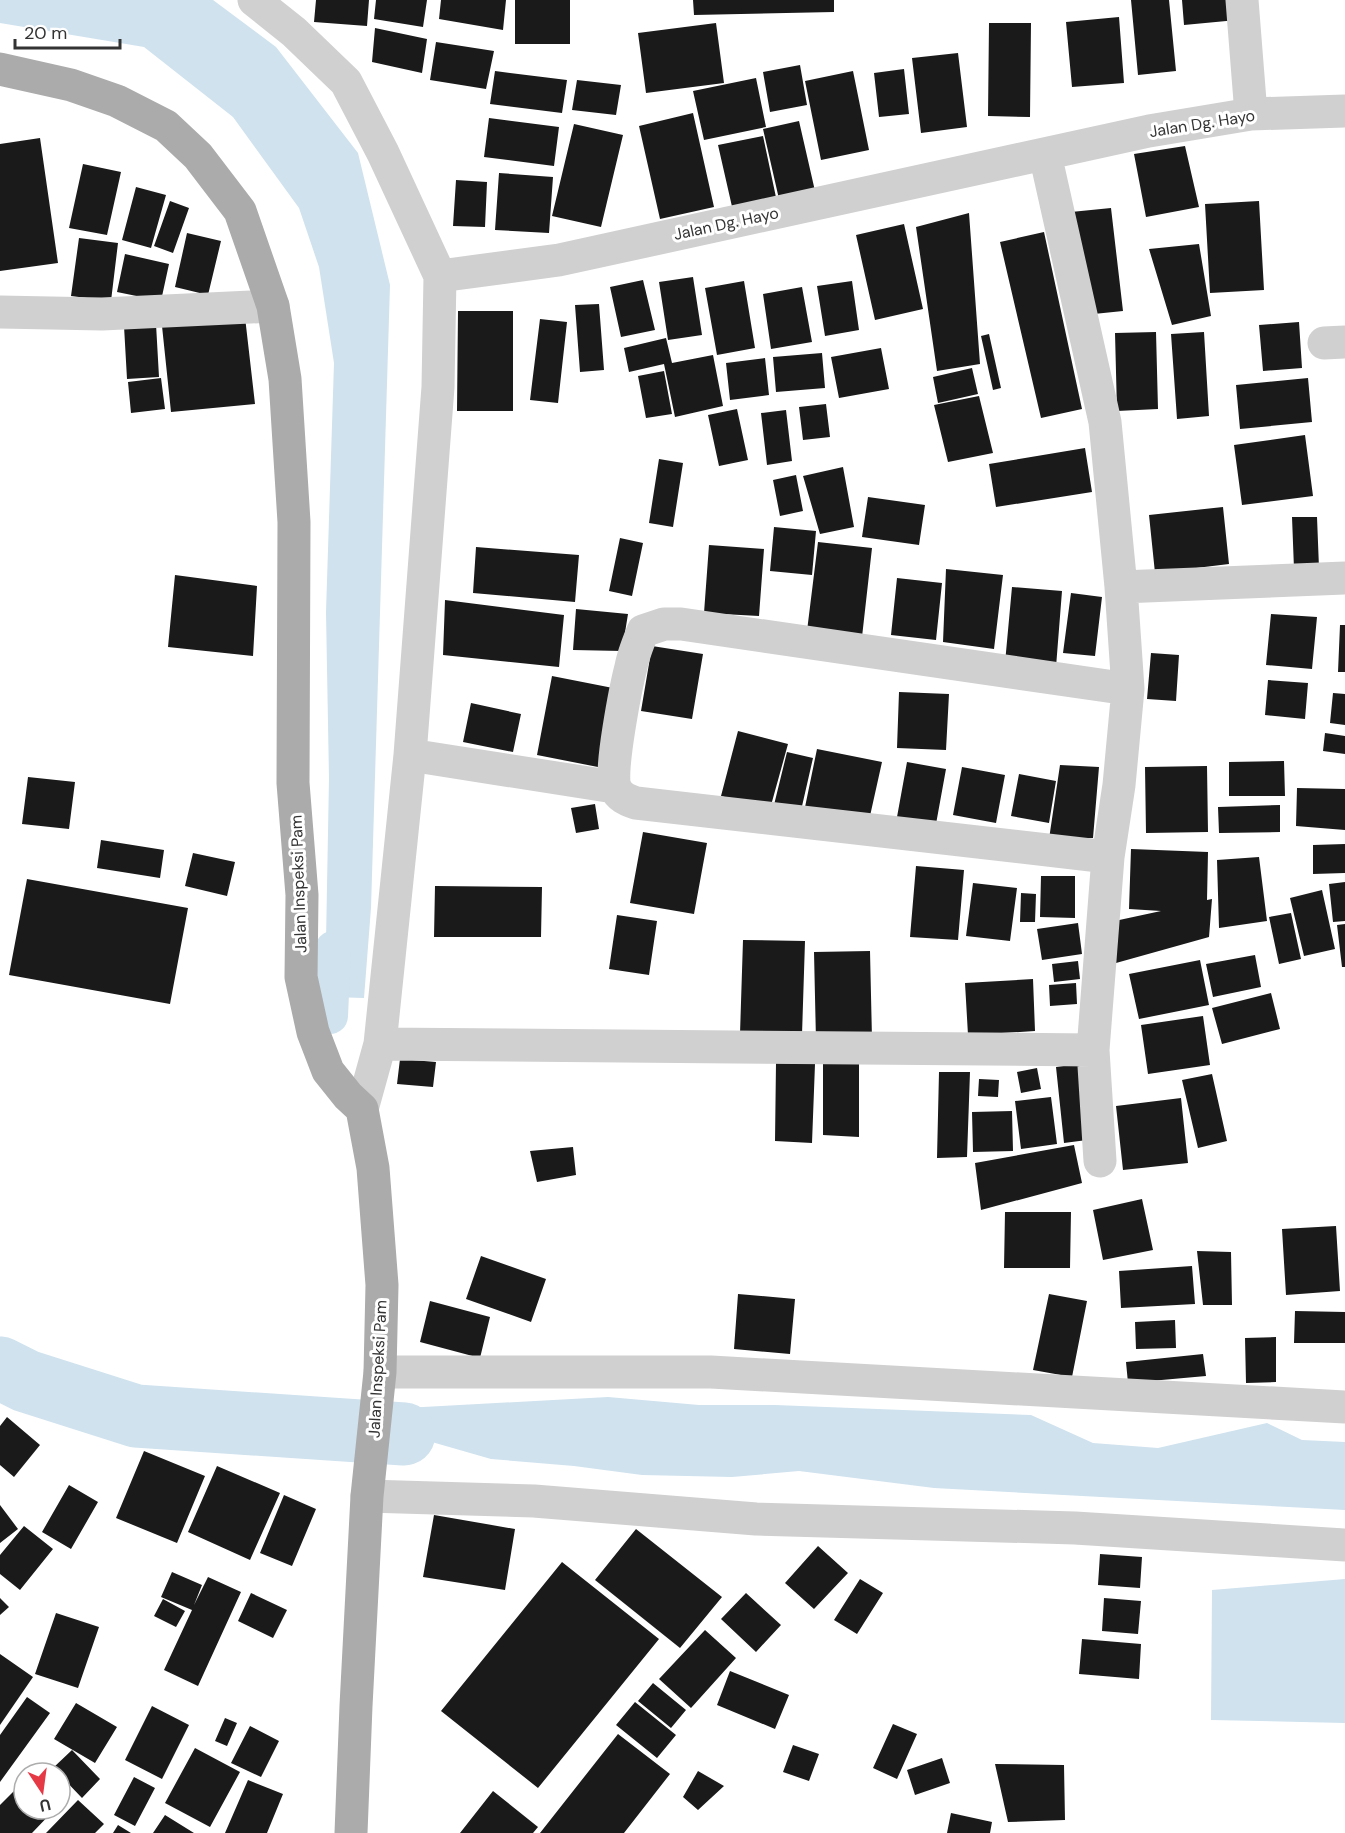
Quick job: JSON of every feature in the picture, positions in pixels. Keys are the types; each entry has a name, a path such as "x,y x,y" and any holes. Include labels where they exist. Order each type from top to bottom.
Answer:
{"main road":[{"name":"Jalan Inspeksi Pam","path":"0,69 71,85 108,98 166,126 198,156 240,211 273,306 285,380 294,522 293,783 302,895 301,977 313,1032 328,1071 362,1109 373,1168 382,1285 380,1372 368,1496 351,1833"}],"street":[{"path":"254,0 294,32 346,82 383,153 440,276 438,387 410,756 380,1044 362,1109"},
{"path":"1242,0 1251,114"},
{"name":"Jalan Dg. Hayo","path":"440,276 559,260 1149,131 1251,114 1345,111"},
{"path":"1045,154 1106,422 1128,689 1119,785 1108,857 1093,1050 1100,1161"},
{"path":"0,312 102,314 273,306"},
{"path":"1121,586 1345,578"},
{"path":"1108,857 636,803 622,798 614,787 613,765 631,665 643,632 664,624 681,624 1128,689"},
{"path":"410,756 614,787"},
{"path":"380,1044 1093,1050"},
{"path":"380,1372 711,1372 1345,1407"},
{"path":"368,1496 534,1501 756,1519 1075,1528 1345,1545"}],"water":[{"path":"0,0 213,0 276,47 358,153 390,285 371,908 364,998 330,997 326,941 329,778 326,612 334,363 319,267 299,208 233,117 144,47 0,23"},
{"path":"608,1397 699,1405 775,1405 1031,1415 1093,1443 1158,1448 1267,1423 1302,1440 1345,1442 1345,1510 934,1488 799,1471 732,1477 642,1475 491,1459 404,1434 405,1408"},
{"path":"1345,1579 1345,1723 1211,1720 1212,1590"}],"building":[{"path":"316,0 369,0 367,26 314,22"},
{"path":"376,0 427,0 423,27 374,19"},
{"path":"441,0 506,0 503,30 439,19"},
{"path":"515,0 570,0 570,44 515,44"},
{"path":"693,0 834,0 834,12 694,15"},
{"path":"1131,0 1169,0 1176,71 1138,75"},
{"path":"1182,0 1236,0 1237,20 1184,25"},
{"path":"1119,17 1124,83 1072,87 1066,22"},
{"path":"716,23 724,83 646,93 638,33"},
{"path":"989,23 1031,23 1030,117 988,116"},
{"path":"375,28 427,39 422,73 372,62"},
{"path":"436,42 494,51 486,89 430,80"},
{"path":"958,53 967,127 921,133 912,58"},
{"path":"800,65 807,105 770,112 763,72"},
{"path":"904,69 909,114 879,117 874,73"},
{"path":"495,71 567,80 562,113 490,104"},
{"path":"853,71 869,150 821,160 805,81"},
{"path":"756,78 766,127 704,140 693,91"},
{"path":"577,80 621,85 616,115 572,110"},
{"path":"693,113 714,207 660,219 639,126"},
{"path":"489,118 559,127 554,166 484,157"},
{"path":"799,121 815,191 779,199 763,129"},
{"path":"574,124 623,135 601,227 552,216"},
{"path":"763,136 777,202 733,211 718,145"},
{"path":"40,138 58,263 0,271 0,144"},
{"path":"1185,146 1199,207 1146,217 1134,154"},
{"path":"83,164 121,172 107,235 69,228"},
{"path":"499,173 553,177 549,233 495,230"},
{"path":"456,180 487,182 485,227 453,226"},
{"path":"136,187 166,195 151,248 122,240"},
{"path":"170,201 189,208 173,253 154,246"},
{"path":"1259,201 1264,290 1210,293 1205,204"},
{"path":"1111,208 1123,311 1084,315 1071,212"},
{"path":"969,213 980,364 937,371 916,227"},
{"path":"904,224 923,309 875,320 856,235"},
{"path":"1044,232 1082,409 1041,418 1000,242"},
{"path":"187,233 221,241 208,295 175,287"},
{"path":"79,238 118,243 111,301 71,296"},
{"path":"1199,244 1211,316 1172,325 1149,249"},
{"path":"125,254 169,264 161,301 117,292"},
{"path":"693,277 702,335 668,340 659,282"},
{"path":"643,280 655,330 621,337 610,287"},
{"path":"744,281 755,348 717,355 705,288"},
{"path":"852,281 859,330 825,336 817,286"},
{"path":"802,287 812,342 771,349 763,294"},
{"path":"599,304 604,370 580,372 575,305"},
{"path":"458,311 513,311 513,411 457,411"},
{"path":"245,317 255,404 171,412 162,326"},
{"path":"540,319 567,322 558,403 530,400"},
{"path":"1299,322 1302,368 1263,371 1259,325"},
{"path":"156,324 159,377 127,379 124,326"},
{"path":"1156,332 1158,409 1117,411 1115,333"},
{"path":"1204,332 1209,416 1177,419 1171,334"},
{"path":"989,334 1001,388 993,390 981,336"},
{"path":"666,338 672,363 713,355 723,406 675,417 664,364 629,372 624,348"},
{"path":"881,348 889,389 839,398 831,357"},
{"path":"822,353 825,388 776,392 773,357"},
{"path":"765,358 769,395 730,400 726,363"},
{"path":"972,368 978,394 938,403 933,377"},
{"path":"664,371 672,414 646,418 638,376"},
{"path":"161,378 165,409 131,413 128,382"},
{"path":"1308,378 1312,422 1240,429 1236,385"},
{"path":"979,396 993,453 948,462 934,405"},
{"path":"826,404 830,437 803,440 799,407"},
{"path":"737,409 748,460 719,466 708,415"},
{"path":"786,410 792,461 767,465 761,413"},
{"path":"1305,435 1313,496 1242,505 1234,445"},
{"path":"1085,448 1092,492 996,507 989,464"},
{"path":"659,459 683,463 673,527 649,523"},
{"path":"843,467 854,527 820,534 803,476"},
{"path":"796,475 803,511 780,516 773,480"},
{"path":"868,497 925,505 919,545 862,537"},
{"path":"1223,507 1229,564 1155,573 1149,515"},
{"path":"1292,517 1317,517 1319,568 1294,569"},
{"path":"774,527 816,531 812,575 770,571"},
{"path":"620,538 643,543 632,596 609,591"},
{"path":"818,542 872,548 862,637 807,631"},
{"path":"709,545 764,549 759,616 704,613"},
{"path":"476,547 579,555 575,602 473,593"},
{"path":"946,569 1003,575 994,649 943,642"},
{"path":"175,575 257,586 253,656 168,647"},
{"path":"897,578 942,583 936,640 891,635"},
{"path":"1012,587 1062,591 1056,667 1005,663"},
{"path":"1071,593 1102,597 1095,656 1063,653"},
{"path":"445,600 564,615 559,667 443,655"},
{"path":"576,609 628,614 622,651 573,650"},
{"path":"1271,614 1317,617 1312,669 1266,665"},
{"path":"1340,625 1345,625 1345,672 1338,672"},
{"path":"652,646 703,654 692,719 641,711"},
{"path":"1151,653 1179,655 1176,701 1147,699"},
{"path":"552,676 618,689 603,768 537,755"},
{"path":"1268,680 1308,683 1305,719 1265,715"},
{"path":"899,692 949,694 946,750 897,748"},
{"path":"1333,693 1345,694 1345,725 1330,723"},
{"path":"471,703 521,714 513,752 463,742"},
{"path":"738,731 788,744 770,809 721,796"},
{"path":"1325,733 1345,736 1345,754 1323,751"},
{"path":"817,749 882,762 868,825 804,812"},
{"path":"787,752 813,758 800,815 773,809"},
{"path":"1284,761 1285,796 1229,796 1229,762"},
{"path":"907,762 946,769 936,824 897,817"},
{"path":"1060,765 1099,767 1093,838 1049,839"},
{"path":"1207,766 1208,832 1146,833 1145,767"},
{"path":"962,767 1005,775 996,823 953,815"},
{"path":"1019,774 1056,781 1049,823 1011,816"},
{"path":"28,777 75,782 69,829 22,824"},
{"path":"1297,788 1345,789 1345,830 1296,826"},
{"path":"595,804 599,829 576,833 571,808"},
{"path":"1280,805 1280,832 1219,833 1218,807"},
{"path":"643,832 707,843 694,914 630,903"},
{"path":"101,840 164,850 160,878 97,868"},
{"path":"1345,844 1345,873 1313,874 1313,845"},
{"path":"1131,849 1208,852 1207,900 1212,899 1209,937 1116,963 1110,922 1161,911 1129,909"},
{"path":"193,853 235,862 227,896 185,886"},
{"path":"1259,857 1267,921 1219,928 1217,860"},
{"path":"916,866 964,870 958,940 910,937"},
{"path":"1041,876 1075,876 1075,918 1040,917"},
{"path":"27,879 188,908 170,1004 9,975"},
{"path":"1345,882 1345,921 1333,922 1329,884"},
{"path":"973,883 1017,888 1010,941 966,936"},
{"path":"435,886 542,887 541,937 434,937"},
{"path":"1322,890 1335,949 1304,956 1290,898"},
{"path":"1021,893 1036,894 1035,922 1020,922"},
{"path":"1291,913 1301,959 1279,964 1269,917"},
{"path":"617,915 657,921 649,975 609,969"},
{"path":"1078,923 1082,954 1042,960 1037,929"},
{"path":"1345,924 1345,967 1342,967 1337,925"},
{"path":"743,940 805,941 802,1035 740,1034"},
{"path":"870,951 872,1039 816,1041 814,952"},
{"path":"1255,955 1261,987 1213,997 1206,964"},
{"path":"1200,960 1209,1005 1139,1019 1129,974"},
{"path":"1078,961 1080,979 1054,982 1052,964"},
{"path":"1033,979 1035,1031 968,1035 965,983"},
{"path":"1076,983 1077,1004 1050,1006 1049,985"},
{"path":"1271,993 1280,1029 1222,1044 1212,1008"},
{"path":"1203,1016 1210,1065 1148,1074 1141,1025"},
{"path":"400,1059 436,1062 433,1087 397,1084"},
{"path":"823,1061 859,1063 859,1137 823,1135"},
{"path":"776,1063 815,1064 812,1143 775,1141"},
{"path":"1079,1064 1087,1140 1064,1143 1056,1067"},
{"path":"1037,1068 1041,1089 1021,1093 1017,1072"},
{"path":"939,1072 970,1072 967,1157 937,1158"},
{"path":"1212,1074 1227,1141 1198,1148 1182,1080"},
{"path":"979,1079 999,1080 998,1097 978,1096"},
{"path":"1051,1097 1057,1144 1021,1149 1015,1101"},
{"path":"1181,1098 1188,1163 1123,1170 1116,1106"},
{"path":"1012,1111 1013,1151 973,1152 972,1112"},
{"path":"1074,1145 1082,1183 981,1210 975,1163"},
{"path":"573,1147 576,1175 537,1182 530,1151"},
{"path":"1142,1199 1153,1250 1103,1260 1093,1210"},
{"path":"1005,1212 1071,1212 1070,1268 1004,1268"},
{"path":"1336,1226 1340,1291 1286,1295 1282,1229"},
{"path":"1197,1251 1231,1252 1232,1305 1203,1305"},
{"path":"481,1256 546,1279 531,1322 466,1299"},
{"path":"1192,1266 1195,1304 1121,1308 1119,1271"},
{"path":"738,1294 795,1299 790,1354 734,1349"},
{"path":"1049,1294 1087,1301 1072,1377 1033,1370"},
{"path":"430,1301 490,1317 480,1358 420,1342"},
{"path":"1295,1311 1345,1312 1345,1343 1294,1343"},
{"path":"1175,1320 1176,1348 1136,1349 1135,1322"},
{"path":"1276,1337 1276,1382 1246,1383 1245,1338"},
{"path":"1203,1354 1206,1376 1128,1383 1126,1362"},
{"path":"7,1417 40,1445 14,1477 0,1465 0,1426"},
{"path":"144,1451 205,1476 177,1543 116,1518"},
{"path":"217,1466 280,1493 250,1560 188,1532"},
{"path":"69,1485 98,1502 71,1549 42,1532"},
{"path":"284,1495 316,1509 292,1566 260,1553"},
{"path":"0,1505 18,1529 0,1543"},
{"path":"434,1515 515,1529 505,1590 423,1577"},
{"path":"24,1526 53,1549 20,1590 0,1574 0,1555"},
{"path":"636,1529 722,1597 680,1648 595,1580"},
{"path":"818,1546 848,1573 814,1609 785,1583"},
{"path":"1100,1554 1142,1557 1140,1588 1098,1585"},
{"path":"562,1562 659,1639 538,1788 441,1711"},
{"path":"172,1572 202,1585 194,1605 208,1577 241,1592 198,1686 164,1670 192,1610 161,1597"},
{"path":"860,1579 883,1593 857,1634 834,1620"},
{"path":"251,1593 287,1610 273,1638 238,1621"},
{"path":"746,1593 781,1625 756,1652 721,1619"},
{"path":"0,1598 9,1607 0,1615"},
{"path":"1104,1598 1141,1601 1138,1634 1102,1631"},
{"path":"163,1599 185,1611 176,1627 154,1616"},
{"path":"56,1613 99,1627 78,1688 35,1674"},
{"path":"705,1630 736,1658 691,1708 659,1679"},
{"path":"1082,1639 1141,1644 1139,1679 1079,1674"},
{"path":"0,1654 33,1677 0,1725"},
{"path":"730,1671 789,1695 775,1729 717,1705"},
{"path":"653,1683 686,1710 671,1728 638,1701"},
{"path":"27,1697 50,1713 15,1761 12,1761 12,1765 0,1782 0,1735"},
{"path":"635,1702 676,1735 657,1758 616,1725"},
{"path":"76,1703 117,1727 95,1763 54,1739"},
{"path":"152,1706 189,1725 162,1779 125,1760"},
{"path":"225,1718 237,1723 227,1746 215,1741"},
{"path":"893,1724 917,1734 897,1779 873,1768"},
{"path":"250,1726 279,1741 261,1777 231,1763"},
{"path":"618,1734 670,1774 624,1833 540,1833"},
{"path":"793,1745 819,1754 809,1781 783,1772"},
{"path":"195,1748 240,1772 210,1827 165,1803"},
{"path":"72,1750 100,1779 82,1798 72,1788 72,1761 60,1761"},
{"path":"942,1758 950,1783 915,1795 907,1770"},
{"path":"995,1764 1064,1765 1065,1820 1008,1822"},
{"path":"698,1771 724,1786 698,1810 683,1797"},
{"path":"134,1777 155,1788 135,1826 114,1815"},
{"path":"248,1780 283,1794 267,1833 225,1833"},
{"path":"493,1791 538,1827 533,1833 460,1833"},
{"path":"12,1793 12,1821 44,1821 32,1833 0,1833 0,1805"},
{"path":"78,1800 104,1824 95,1833 46,1833 58,1821 72,1821 72,1806"},
{"path":"951,1813 992,1822 990,1833 947,1833"},
{"path":"165,1815 194,1833 153,1833"},
{"path":"118,1825 131,1833 113,1833"}],"waterway":[{"path":"330,1016 333,949"},
{"path":"0,1368 26,1381 136,1416 404,1434"}]}
